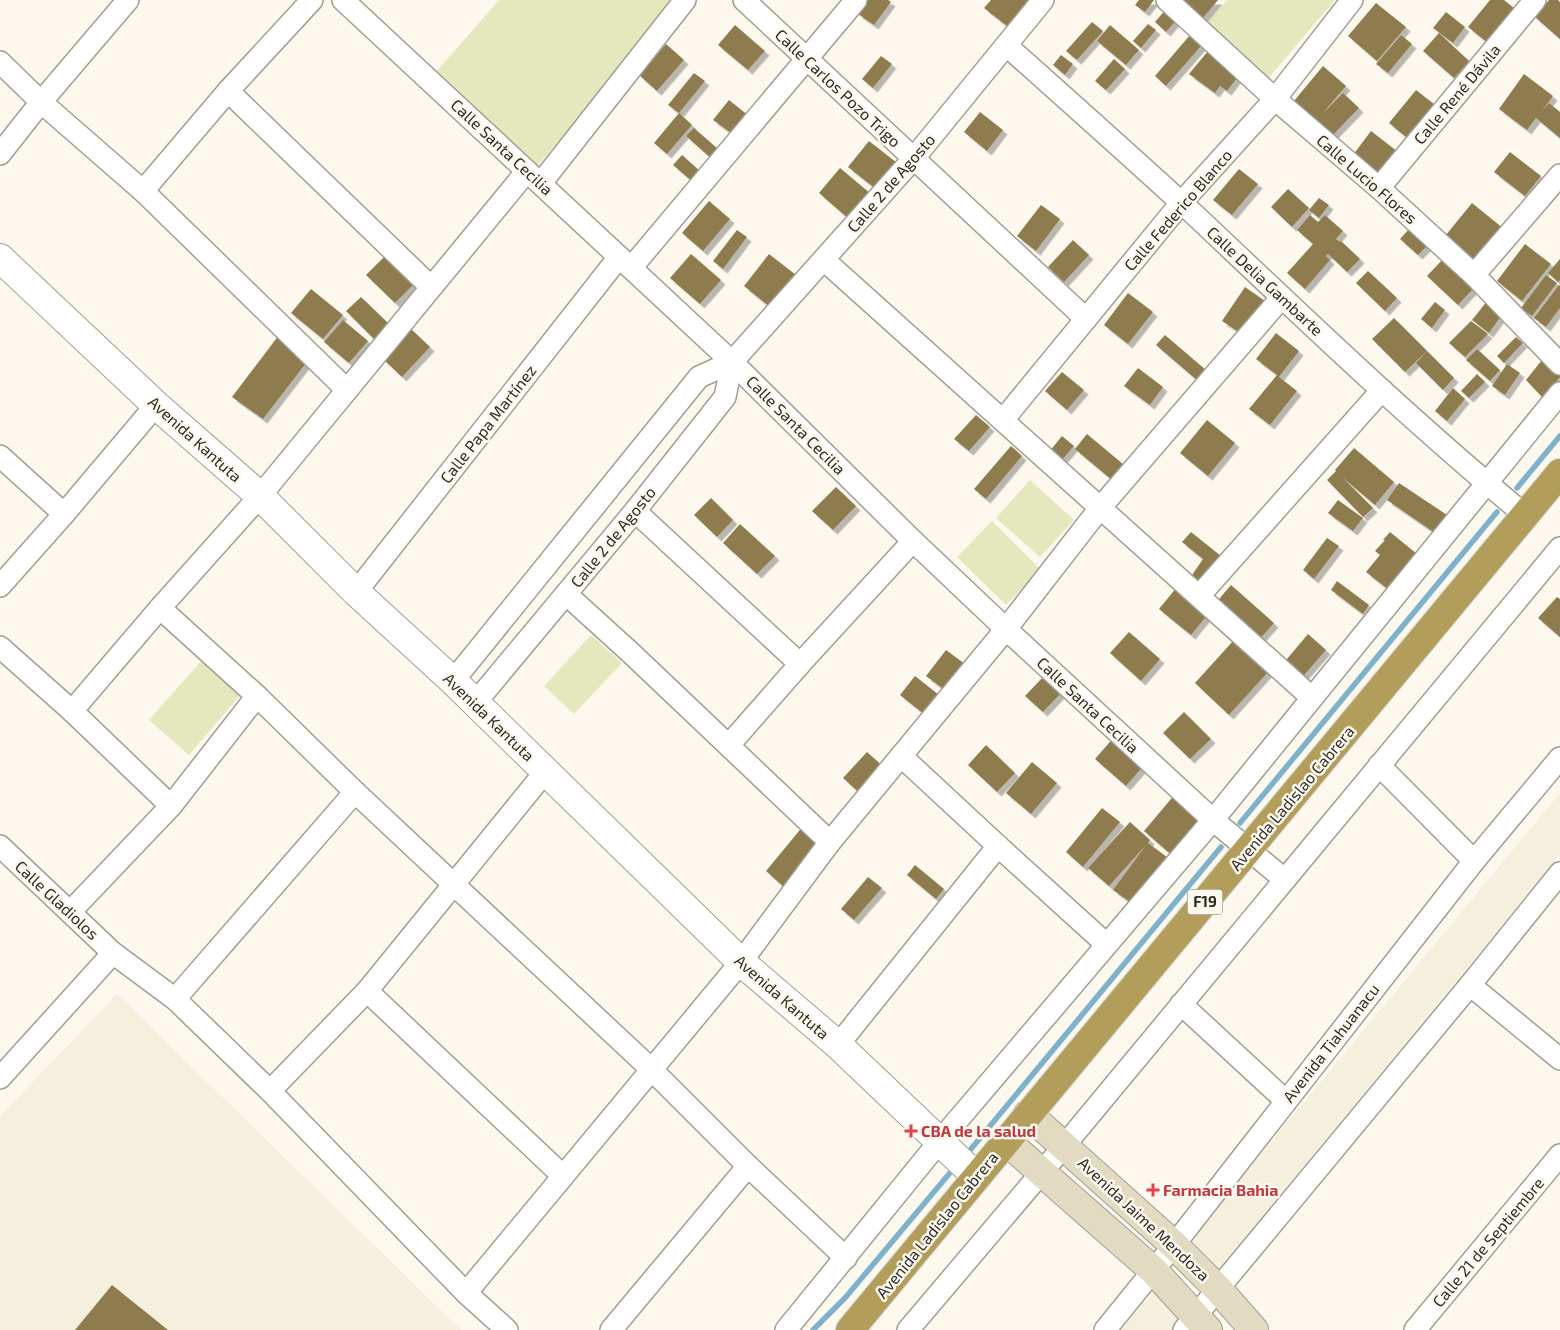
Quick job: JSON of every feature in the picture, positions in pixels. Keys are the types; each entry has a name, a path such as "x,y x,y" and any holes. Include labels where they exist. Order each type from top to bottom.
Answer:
{"highway":[{"name":"Avenida Ladislao Cabrera","path":"850,1330 1560,472"}],"main road":[{"name":"Avenida Jaime Mendoza","path":"1028,1114 1174,1245 1218,1289 1254,1330"},
{"name":"Avenida Jaime Mendoza","path":"1006,1141 1154,1271 1196,1325"}],"street":[{"path":"0,154 41,102 128,0"},
{"path":"143,191 228,91 312,0"},
{"name":"Calle Santa Cecilia","path":"343,0 732,362 1006,629 1213,820 1284,880"},
{"path":"72,711 160,608 260,496 431,287 534,177 685,0"},
{"name":"Calle Carlos Pozo Trigo","path":"744,0 1086,318"},
{"name":"Calle Papa Martínez","path":"356,592 625,262 807,58 856,0"},
{"name":"Calle 2 de Agosto","path":"453,681 699,377 732,362 914,158 1043,0"},
{"name":"Calle Lucio Flores","path":"1167,0 1275,99 1379,188 1474,275 1560,364"},
{"name":"Calle Federico Blanco","path":"1003,420 1181,203 1275,99 1352,0"},
{"name":"Calle René Dávila","path":"1379,188 1535,0"},
{"name":"Calle Delia Gambarte","path":"1007,46 1181,203 1382,390 1525,515"},
{"path":"0,62 41,102 143,191 347,390"},
{"path":"228,91 431,287"},
{"path":"1474,275 1560,175"},
{"name":"Avenida Kantuta","path":"0,258 156,405 260,496 356,592 453,681 741,962 838,1046 977,1177"},
{"path":"824,260 1311,697"},
{"path":"466,1293 741,962 830,842 1006,629 1100,508 1282,297"},
{"name":"Calle 2 de Agosto","path":"475,704 635,511 725,397 732,362"},
{"path":"1199,596 1382,390"},
{"path":"786,1330 939,1142 1213,820 1311,697 1560,393"},
{"path":"0,586 156,405"},
{"path":"0,456 64,514"},
{"path":"635,511 800,664"},
{"path":"729,745 800,664 914,541"},
{"path":"908,1330 1064,1146 1560,548"},
{"path":"566,594 729,745 830,842"},
{"path":"160,608 257,696 355,792 651,1069 748,1166 846,1258"},
{"path":"0,647 72,711 171,806"},
{"path":"70,912 171,806 257,696"},
{"path":"901,756 1106,944"},
{"name":"Avenida Tiahuanacu","path":"1105,1330 1154,1271 1474,861 1560,758"},
{"path":"1379,765 1474,861"},
{"path":"270,1091 367,991 546,772"},
{"path":"175,999 355,792"},
{"name":"Calle Gladiolos","path":"0,846 113,954 175,999 270,1091 466,1293 508,1330"},
{"path":"838,1046 998,846"},
{"path":"1196,1325 1218,1289 1470,985 1560,873"},
{"path":"0,1078 113,954"},
{"path":"1470,985 1560,1059"},
{"path":"367,991 563,1176"},
{"path":"1181,1004 1286,1101"},
{"name":"Calle 21 de Septiembre","path":"1415,1330 1560,1155"},
{"path":"611,1330 748,1166"}],"shaded area":[{"path":"1560,793 1560,855 1216,1272 1189,1241"},
{"path":"117,994 461,1330 0,1330 0,1116"},
{"path":"1153,1293 1183,1321 1176,1330 1121,1330"}],"green space":[{"path":"499,0 680,0 538,165 435,73"},
{"path":"1227,0 1335,0 1266,81 1202,29"},
{"path":"1030,480 1074,520 1040,557 996,518"},
{"path":"992,521 1041,570 1006,605 957,557"},
{"path":"591,635 622,663 574,714 544,686"},
{"path":"203,659 242,693 189,755 149,720"}],"building":[{"path":"867,0 888,0 891,2 874,25 858,14"},
{"path":"991,0 1028,0 1007,26 984,8"},
{"path":"1139,0 1154,0 1145,12 1135,5"},
{"path":"1181,0 1218,0 1203,18"},
{"path":"1490,0 1504,0 1520,13 1493,47 1468,27"},
{"path":"1549,0 1558,0 1560,2 1560,39 1535,17"},
{"path":"1376,3 1406,27 1377,61 1348,36"},
{"path":"1168,7 1179,17 1166,32 1155,22"},
{"path":"1446,12 1465,27 1453,43 1433,28"},
{"path":"1092,22 1103,31 1077,60 1066,51"},
{"path":"1148,24 1156,30 1141,48 1133,41"},
{"path":"735,25 765,51 748,70 718,45"},
{"path":"1110,25 1139,50 1126,65 1097,41"},
{"path":"1439,33 1469,61 1454,78 1423,51"},
{"path":"1190,35 1202,45 1166,86 1155,76"},
{"path":"1401,35 1412,44 1388,73 1376,64"},
{"path":"666,44 684,60 657,91 639,75"},
{"path":"1213,45 1237,78 1227,91 1220,86 1215,93 1189,74"},
{"path":"1061,55 1073,64 1065,75 1053,65"},
{"path":"881,56 892,64 873,88 862,79"},
{"path":"1114,59 1125,69 1106,90 1095,81"},
{"path":"1323,66 1346,86 1322,114 1343,93 1359,108 1333,135 1294,101"},
{"path":"694,73 705,81 679,113 668,105"},
{"path":"1524,74 1553,96 1542,111 1549,103 1560,112 1560,138 1536,118 1527,130 1499,109"},
{"path":"1416,90 1439,108 1411,141 1389,123"},
{"path":"729,100 749,116 734,135 713,120"},
{"path":"980,112 1003,130 987,151 964,132"},
{"path":"679,113 692,125 667,154 654,143"},
{"path":"694,128 719,150 712,159 686,136"},
{"path":"1371,131 1398,152 1379,175 1353,155"},
{"path":"869,141 897,163 876,189 848,167"},
{"path":"1510,152 1541,176 1525,196 1494,172"},
{"path":"682,155 701,172 693,182 673,165"},
{"path":"840,168 871,194 849,219 819,193"},
{"path":"1239,169 1258,184 1232,215 1213,200"},
{"path":"1288,189 1309,208 1292,227 1271,207"},
{"path":"1319,198 1329,205 1319,218 1309,210"},
{"path":"709,201 730,219 703,251 682,233"},
{"path":"1472,203 1504,229 1472,267 1441,241"},
{"path":"1041,205 1060,219 1036,251 1017,236"},
{"path":"1310,215 1318,222 1325,215 1343,231 1336,239 1341,241 1360,259 1347,272 1328,254 1326,256 1330,260 1305,289 1287,273 1313,244 1297,230"},
{"path":"1410,228 1428,245 1418,255 1400,239"},
{"path":"737,230 747,237 723,269 713,261"},
{"path":"1073,240 1089,255 1064,282 1048,267"},
{"path":"1525,244 1551,264 1522,301 1497,281"},
{"path":"387,254 416,282 395,303 366,275"},
{"path":"691,254 721,280 700,304 670,278"},
{"path":"769,254 796,275 770,307 744,286"},
{"path":"1444,258 1475,287 1458,305 1427,276"},
{"path":"1560,259 1560,280 1558,282 1548,273"},
{"path":"1368,271 1397,298 1385,311 1356,283"},
{"path":"1546,275 1557,283 1532,316 1521,308"},
{"path":"1559,285 1560,308 1546,327 1534,318"},
{"path":"1245,287 1268,303 1245,336 1222,321"},
{"path":"311,289 343,315 323,339 291,313"},
{"path":"1128,293 1153,312 1128,344 1104,325"},
{"path":"361,297 389,324 374,339 346,311"},
{"path":"1488,300 1504,312 1489,333 1472,320"},
{"path":"1435,302 1445,310 1432,328 1421,319"},
{"path":"1394,318 1427,351 1405,372 1372,339"},
{"path":"343,320 368,341 349,363 324,342"},
{"path":"1471,321 1488,334 1465,357 1449,343"},
{"path":"410,328 430,347 402,377 382,358"},
{"path":"1276,333 1299,351 1279,377 1297,391 1270,425 1249,409 1277,375 1256,359"},
{"path":"279,335 310,358 263,419 232,397"},
{"path":"1165,335 1207,371 1198,381 1156,345"},
{"path":"1516,337 1523,343 1504,363 1497,356"},
{"path":"1477,349 1500,370 1490,381 1466,360"},
{"path":"1427,351 1454,378 1443,390 1416,363"},
{"path":"1546,355 1560,370 1560,377 1543,398 1526,380"},
{"path":"1507,364 1520,373 1505,395 1492,386"},
{"path":"1138,368 1163,387 1150,405 1124,386"},
{"path":"1062,372 1084,390 1067,410 1045,391"},
{"path":"1477,374 1485,382 1469,398 1461,391"},
{"path":"1453,388 1465,399 1447,421 1435,411"},
{"path":"976,415 990,427 969,451 954,439"},
{"path":"1207,420 1235,443 1208,476 1180,453"},
{"path":"1087,434 1130,470 1118,485 1075,449"},
{"path":"1062,436 1074,446 1061,461 1049,452"},
{"path":"1011,446 1022,456 986,499 974,489"},
{"path":"1354,448 1394,482 1375,505 1342,477 1373,508 1363,517 1327,480"},
{"path":"1399,483 1447,515 1435,533 1387,500"},
{"path":"836,487 856,506 833,530 812,511"},
{"path":"711,498 733,520 717,537 694,515"},
{"path":"1338,500 1363,518 1353,531 1328,513"},
{"path":"740,524 775,556 757,574 723,543"},
{"path":"1191,532 1226,560 1205,585 1192,575 1203,559 1182,542"},
{"path":"1390,532 1417,554 1389,590 1366,572 1380,555 1375,551"},
{"path":"1327,538 1339,546 1314,579 1303,570"},
{"path":"1337,581 1369,605 1363,614 1331,590"},
{"path":"1231,585 1274,623 1257,642 1214,605"},
{"path":"1177,587 1209,613 1191,635 1159,609"},
{"path":"1557,597 1560,599 1560,637 1538,618"},
{"path":"1129,632 1160,659 1141,681 1110,653"},
{"path":"1308,634 1326,650 1299,681 1281,666"},
{"path":"1234,640 1269,671 1229,715 1195,683"},
{"path":"946,650 969,667 949,693 926,676"},
{"path":"915,676 944,699 929,718 900,695"},
{"path":"1044,676 1062,692 1043,712 1025,696"},
{"path":"1184,712 1211,739 1190,759 1163,733"},
{"path":"1115,736 1146,763 1126,786 1095,759"},
{"path":"986,745 1015,773 997,792 968,765"},
{"path":"867,752 887,770 863,796 843,778"},
{"path":"1032,762 1057,783 1031,814 1006,793"},
{"path":"1176,793 1206,819 1174,857 1144,831"},
{"path":"1102,808 1120,822 1083,867 1066,852"},
{"path":"1130,822 1150,840 1148,843 1171,860 1137,907 1113,890 1146,845 1109,886 1088,868"},
{"path":"804,825 821,846 785,888 766,871"},
{"path":"915,865 944,889 936,899 907,875"},
{"path":"868,877 882,888 854,920 841,909"},
{"path":"112,1285 168,1330 75,1330"}],"waterway":[{"path":"1517,488 1560,436"},
{"path":"1240,823 1497,512"},
{"path":"971,1149 1221,847"},
{"path":"813,1330 845,1298 949,1174"}],"place":[{"name":"CBA de la salud","path":"911,1131"},
{"name":"Farmacia Bahia","path":"1153,1190"}]}
